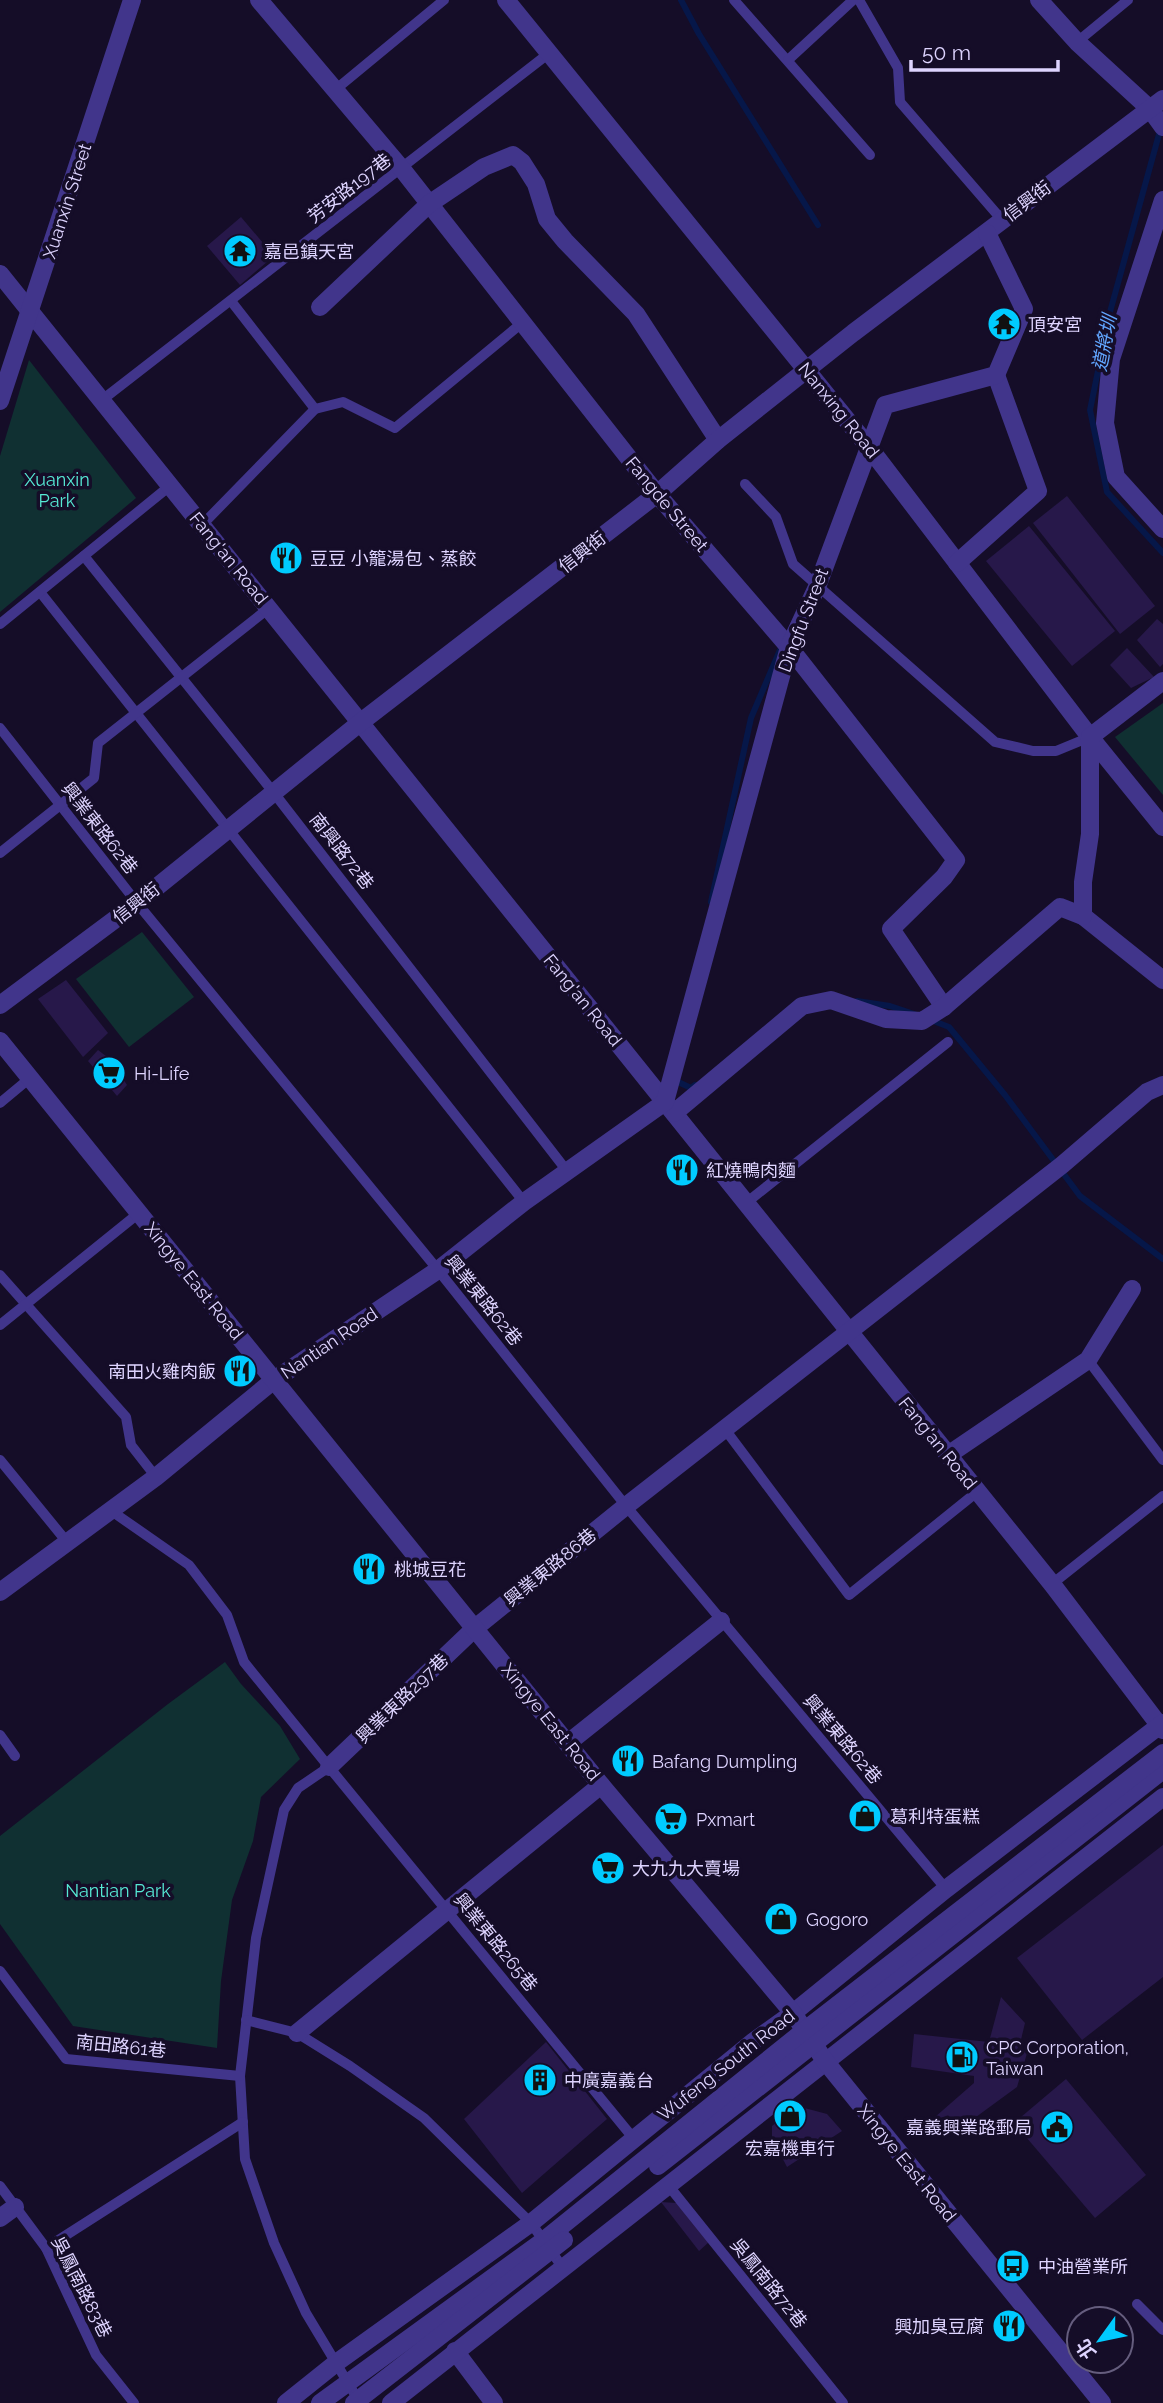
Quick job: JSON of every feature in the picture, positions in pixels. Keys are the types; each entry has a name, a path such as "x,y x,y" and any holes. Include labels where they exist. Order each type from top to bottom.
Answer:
{"street":[{"name":"Xuanxin Street","path":"0,401 132,0"},
{"name":"Fangde Street","path":"259,0 402,169 656,495 789,647 956,860 944,877 891,929 943,1007"},
{"name":"Nanxing Road","path":"506,0 869,446 1090,737 1163,827"},
{"path":"1039,0 1077,42 1158,111"},
{"name":"信興街","path":"0,1005 137,903 361,722 656,495 718,440 806,370 1002,220 1158,111"},
{"path":"320,307 429,204 484,167 513,155 522,162 536,184 547,219 636,314 718,440"},
{"path":"1163,200 1111,359 1105,423 1116,477 1163,529"},
{"path":"957,563 1038,491 996,375 1024,309 987,233"},
{"name":"Fang'an Road","path":"0,274 1052,1584 1162,1726"},
{"name":"Dingfu Street","path":"670,1108 789,647 817,587 885,405 996,375"},
{"path":"1163,681 1090,737 1090,834 1083,882 1083,916 1163,980"},
{"name":"Nantian Road","path":"0,1592 156,1477 274,1380 438,1270 567,1171 670,1108 802,1006 831,1000 886,1020 922,1021 943,1007 1060,907 1083,916"},
{"name":"Xingye East Road","path":"0,1041 601,1784 793,2013 825,2061 1101,2403"},
{"name":"興業東路86巷","path":"475,1628 724,1428 1062,1165 1147,1092 1163,1085"},
{"path":"948,1455 1087,1360 1132,1289"},
{"path":"568,1743 721,1620"},
{"name":"興業東路297巷","path":"329,1768 475,1628"},
{"name":"Wufeng South Road","path":"286,2403 336,2363 531,2223 946,1889 1162,1726"},
{"name":"Wufeng South Road","path":"357,2402 546,2246 1163,1753"},
{"name":"Wufeng South Road","path":"320,2403 546,2246 609,2190 1163,1770"},
{"path":"297,2033 601,1784"},
{"path":"391,2403 1163,1797"},
{"path":"0,2218 15,2207"},
{"path":"456,2351 494,2403"}],"lane":[{"path":"335,90 444,0"},
{"path":"734,0 870,155"},
{"path":"788,60 856,0 898,68 900,102 1002,220"},
{"path":"1077,42 1128,0"},
{"name":"芳安路197巷","path":"102,400 548,54"},
{"path":"231,301 315,409"},
{"path":"202,525 315,409 343,402 394,428 522,323"},
{"path":"745,484 776,517 793,564 995,742 1033,751 1056,751 1090,737"},
{"path":"0,624 171,485"},
{"name":"南興路72巷","path":"84,556 274,793 567,1171"},
{"path":"40,592 524,1202"},
{"path":"0,853 94,778 98,743 269,608"},
{"name":"興業東路62巷","path":"0,728 137,903 438,1270 626,1506 946,1889"},
{"path":"746,1203 948,1042"},
{"path":"0,1103 30,1078"},
{"path":"0,1325 139,1213"},
{"path":"0,1275 126,1417 131,1445 156,1477"},
{"path":"1087,1360 1163,1460"},
{"path":"724,1428 849,1595 977,1492"},
{"path":"0,1460 67,1542"},
{"path":"1052,1584 1163,1496"},
{"name":"興業東路265巷","path":"110,1510 189,1565 227,1615 244,1662 634,2139"},
{"path":"0,1735 15,1756"},
{"path":"329,1768 298,1788 284,1810 256,1938 240,2076 245,2159 274,2243 306,2313 348,2381 357,2402"},
{"name":"南田路61巷","path":"0,1971 66,2059 240,2076"},
{"path":"246,2020 297,2033 425,2118 531,2223 563,2268"},
{"path":"46,2248 243,2122"},
{"path":"595,2171 609,2190"},
{"name":"吳鳳南路72巷","path":"668,2185 843,2403"},
{"name":"吳鳳南路83巷","path":"0,2186 46,2248 96,2355 134,2403"},
{"path":"1137,2304 1163,2330"}],"green space":[{"name":"Xuanxin Park","path":"29,360 136,498 0,612 0,456"},
{"path":"1163,703 1163,795 1115,737"},
{"path":"142,932 194,997 129,1047 76,979"},
{"name":"Nantian Park","path":"225,1662 241,1684 280,1726 300,1759 261,1797 253,1841 232,1900 221,1981 217,2048 73,2026 0,1924 0,1836"}],"building":[{"name":"嘉邑鎮天宮","path":"241,217 274,256 240,285 207,246"},
{"path":"1067,496 1155,606 1120,634 1033,523"},
{"path":"1029,526 1115,631 1072,666 986,561"},
{"path":"1157,619 1163,624 1163,664 1160,667 1137,640"},
{"path":"1127,648 1154,677 1131,688 1110,665"},
{"path":"66,980 108,1033 83,1057 38,999"},
{"name":"Hi-Life","path":"98,1050 111,1060 127,1085 117,1096 88,1061"},
{"path":"1163,1845 1163,1977 1082,2040 1017,1958"},
{"path":"1001,1997 1025,2023 1019,2048 1028,2050 1017,2087 950,2136 935,2117 974,2083 974,2076 911,2067 914,2034 989,2042"},
{"name":"中廣嘉義台","path":"546,2042 607,2119 522,2193 464,2119"},
{"path":"1066,2079 1146,2175 1095,2218 1014,2123"},
{"path":"797,2106 827,2114 842,2131 787,2167 772,2138 772,2126"},
{"path":"661,2202 677,2203 709,2242 699,2251"}],"waterway":[{"path":"681,0 699,34 818,225"},
{"name":"道將圳","path":"1161,127 1110,312 1090,410 1107,492 1163,553"},
{"path":"711,902 751,718 780,650"},
{"path":"857,1001 890,1006 914,1014"},
{"path":"931,1020 949,1027 1005,1095 1080,1196 1163,1259"},
{"path":"674,1080 691,1088 695,1085"}],"place":[{"name":"嘉邑鎮天宮","path":"240,251"},
{"name":"頂安宮","path":"1004,324"},
{"name":"豆豆 小籠湯包、蒸餃","path":"286,558"},
{"name":"Hi-Life","path":"109,1073"},
{"name":"紅燒鴨肉麵","path":"682,1170"},
{"name":"南田火雞肉飯","path":"240,1371"},
{"name":"桃城豆花","path":"369,1569"},
{"name":"Bafang Dumpling","path":"628,1761"},
{"name":"葛利特蛋糕","path":"865,1816"},
{"name":"Pxmart","path":"671,1819"},
{"name":"大九九大賣場","path":"608,1868"},
{"name":"Gogoro","path":"781,1919"},
{"name":"CPC Corporation, Taiwan","path":"962,2057"},
{"name":"中廣嘉義台","path":"540,2080"},
{"name":"宏嘉機車行","path":"790,2116"},
{"name":"嘉義興業路郵局","path":"1057,2127"},
{"name":"中油營業所","path":"1013,2266"},
{"name":"興加臭豆腐","path":"1009,2326"}]}
